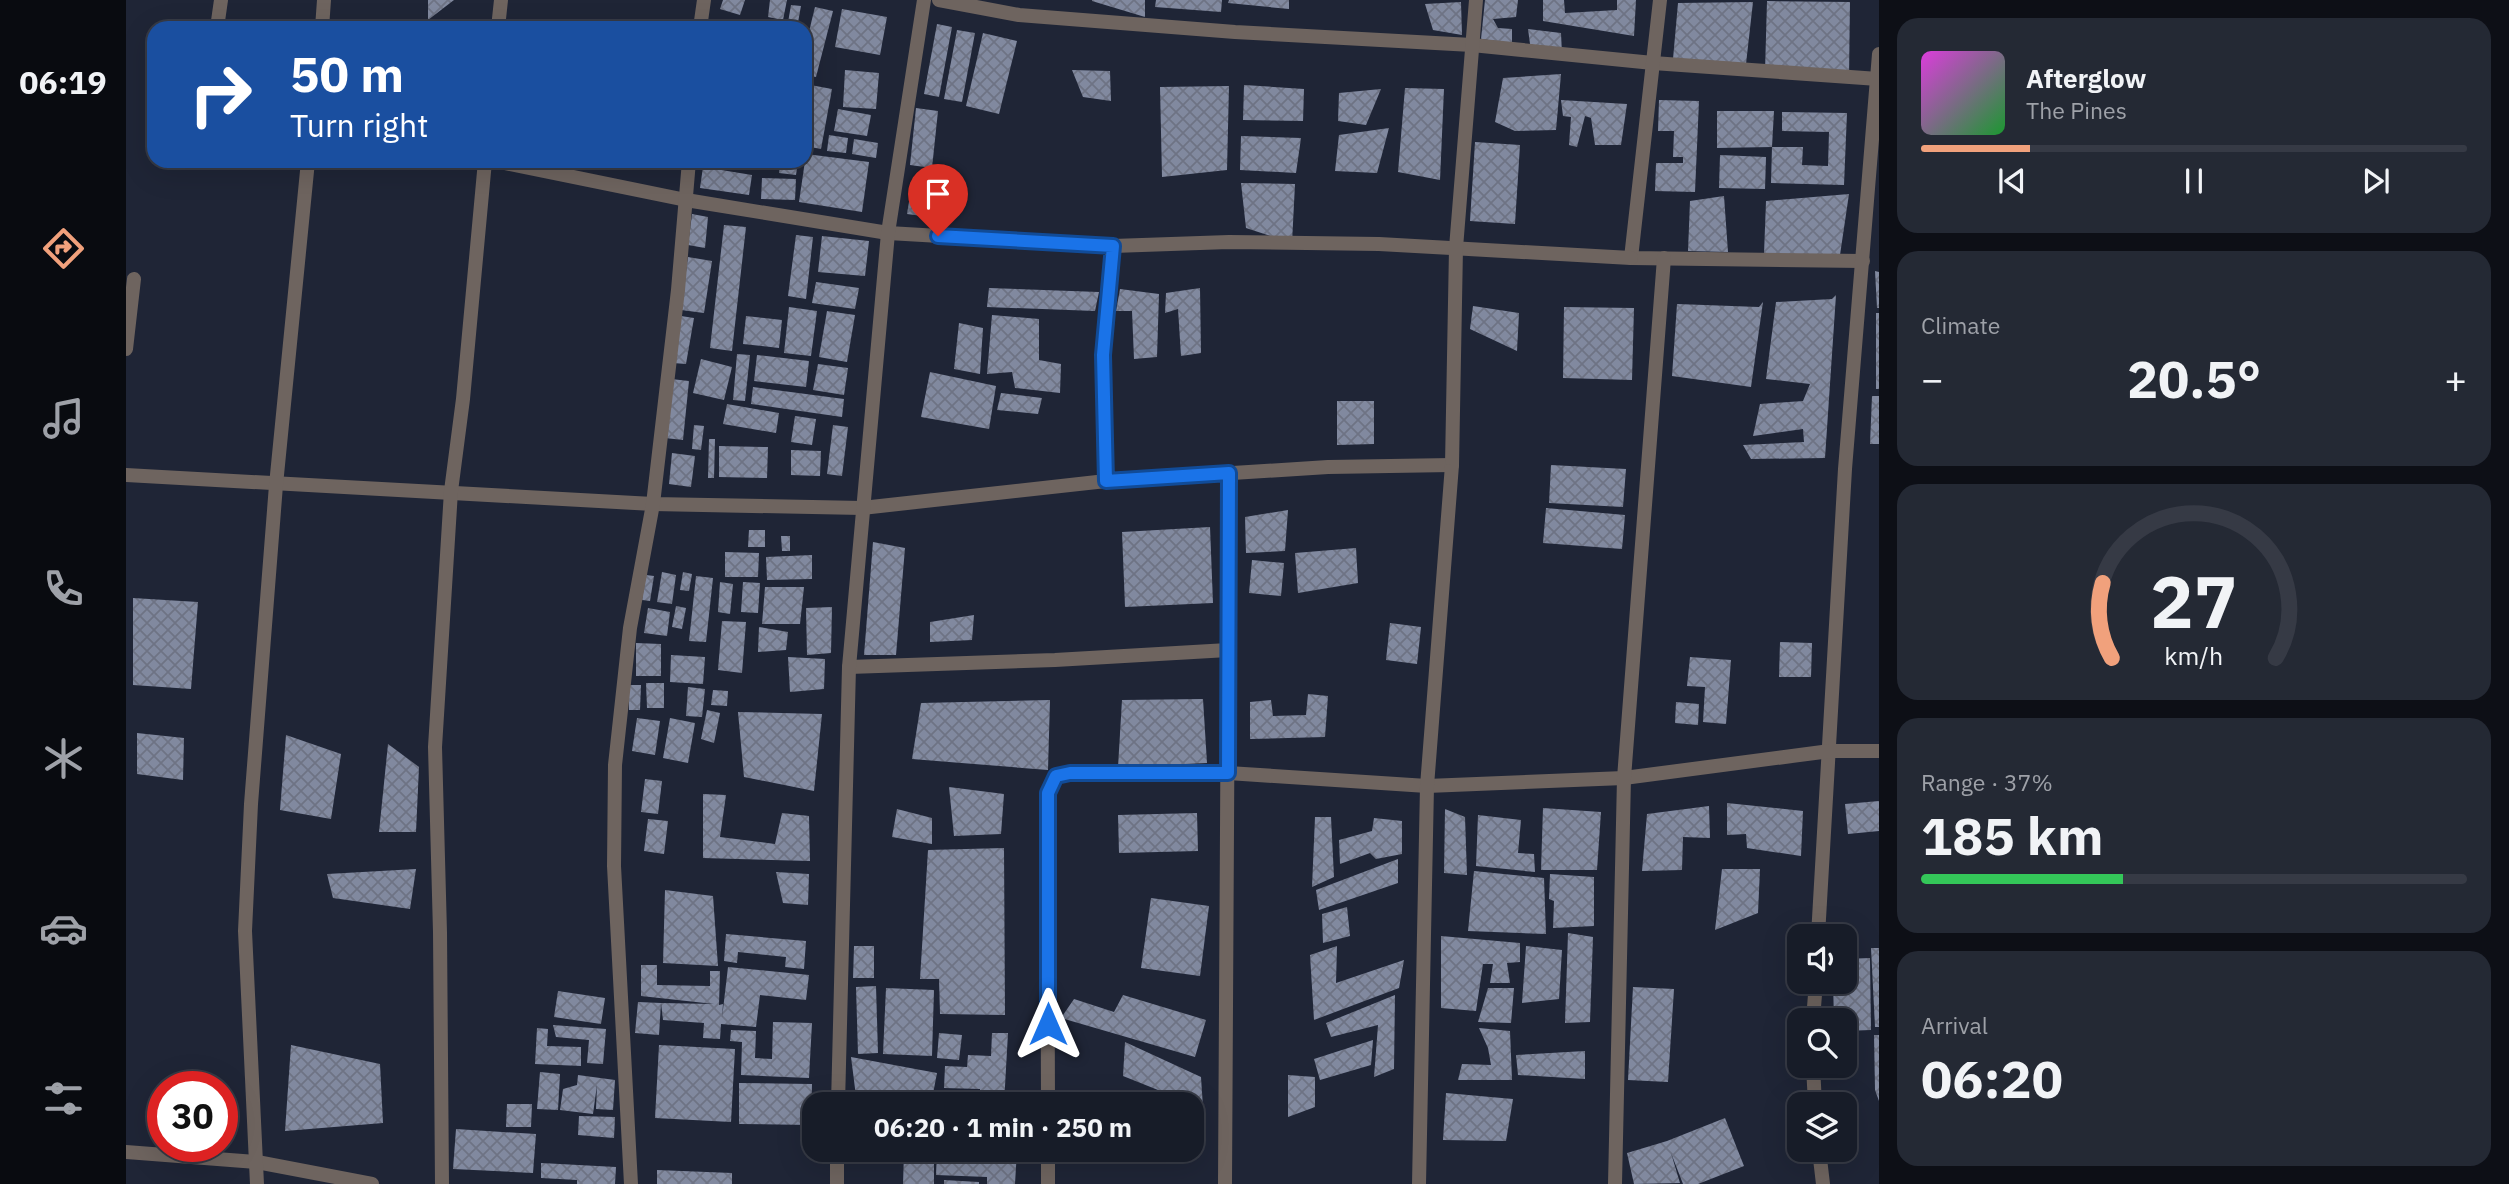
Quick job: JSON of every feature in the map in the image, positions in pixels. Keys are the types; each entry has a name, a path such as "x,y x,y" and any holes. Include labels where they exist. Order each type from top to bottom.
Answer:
{"street":[{"path":"218,21 221,0"},
{"path":"322,21 324,0"},
{"path":"499,21 501,0"},
{"path":"701,21 704,0"},
{"path":"838,1092 849,667 888,233 924,0"},
{"path":"939,0 1019,15 1235,32 1472,45 1653,63 1878,79"},
{"path":"1419,1184 1427,786 1452,465 1456,248 1476,0"},
{"path":"1631,258 1660,0"},
{"path":"1819,924 1844,469 1879,54"},
{"path":"257,1184 245,931 251,804 276,485 308,168"},
{"path":"442,1184 435,747 451,491 463,398 484,168"},
{"path":"529,168 686,200 888,233 1113,246 1229,242 1379,244 1631,258 1863,261"},
{"path":"631,1184 614,866 615,765 630,628 653,504 678,290 688,168"},
{"path":"1106,481 1103,355 1113,246"},
{"path":"1615,1184 1624,778 1664,258"},
{"path":"126,349 134,279"},
{"path":"126,475 653,504 862,509 1106,481 1328,467 1452,465"},
{"path":"1225,1184 1229,473"},
{"path":"849,667 1055,660 1228,650"},
{"path":"1048,1092 1048,793 1056,776 1070,773 1228,773 1427,786 1624,778 1830,751 1879,751"},
{"path":"126,1152 257,1162 372,1184"},
{"path":"837,1162 837,1184"},
{"path":"1048,1162 1048,1184"},
{"path":"1821,1162 1824,1184"}],"building":[{"path":"428,0 454,0 428,20"},
{"path":"723,0 745,0 740,15 720,9"},
{"path":"770,0 787,0 783,20 768,17"},
{"path":"1092,0 1145,0 1145,17 1092,1"},
{"path":"1156,0 1222,0 1221,12 1155,7"},
{"path":"1229,0 1289,0 1289,9 1228,3"},
{"path":"1485,0 1518,0 1516,17 1493,19 1498,28 1512,29 1512,43 1481,39"},
{"path":"1543,0 1564,0 1565,13 1617,10 1617,0 1636,0 1634,36 1543,21"},
{"path":"1767,1 1850,2 1849,77 1765,71"},
{"path":"1461,2 1462,35 1433,30 1425,4"},
{"path":"1753,2 1746,64 1673,59 1678,3"},
{"path":"791,5 801,6 798,21 788,21"},
{"path":"815,7 833,11 816,77 812,76 812,21"},
{"path":"842,9 887,17 880,55 835,47"},
{"path":"937,24 952,27 939,97 924,94"},
{"path":"1528,29 1561,33 1562,54 1530,44"},
{"path":"957,30 975,33 962,102 944,99"},
{"path":"983,33 1017,41 999,114 966,106"},
{"path":"845,70 879,73 876,109 843,107"},
{"path":"1072,70 1110,71 1111,101 1083,97"},
{"path":"1561,74 1556,130 1515,131 1495,122 1503,78"},
{"path":"812,85 832,89 821,149 812,147"},
{"path":"1244,85 1304,89 1303,121 1243,120"},
{"path":"1229,86 1227,170 1162,177 1160,87"},
{"path":"1405,88 1444,89 1440,180 1398,172"},
{"path":"1381,89 1366,125 1338,121 1339,93"},
{"path":"1561,100 1627,104 1621,145 1595,145 1591,118 1585,116 1577,147 1569,145 1571,117 1563,116"},
{"path":"1659,100 1699,101 1695,192 1655,191 1656,163 1683,163 1683,157 1673,157 1674,131 1658,131"},
{"path":"916,108 938,111 932,168 910,165"},
{"path":"838,109 871,115 867,136 834,131"},
{"path":"1717,111 1774,111 1772,147 1717,148"},
{"path":"1782,112 1847,113 1844,185 1771,183 1772,147 1803,147 1802,165 1828,166 1829,132 1782,131"},
{"path":"1389,128 1377,173 1335,171 1339,135"},
{"path":"829,135 848,138 846,153 827,151"},
{"path":"1241,136 1301,138 1296,173 1240,170"},
{"path":"854,139 878,143 876,158 852,154"},
{"path":"1475,142 1520,145 1515,224 1470,221"},
{"path":"812,155 869,162 862,212 799,202 804,168 812,168"},
{"path":"1720,155 1766,157 1765,189 1719,188"},
{"path":"703,168 752,175 749,195 700,188"},
{"path":"780,168 797,168 796,175 779,173"},
{"path":"913,177 928,178 922,216 907,214"},
{"path":"762,178 796,179 795,200 761,199"},
{"path":"1241,183 1295,184 1292,243 1246,228"},
{"path":"1849,194 1840,255 1764,254 1766,201"},
{"path":"1724,196 1728,252 1688,251 1690,201"},
{"path":"692,214 708,217 705,248 688,245"},
{"path":"724,225 746,227 732,351 710,348"},
{"path":"796,235 813,237 806,299 788,296"},
{"path":"822,236 869,241 865,276 818,272"},
{"path":"688,257 712,261 704,313 681,310"},
{"path":"1875,271 1879,272 1879,308 1877,308"},
{"path":"816,282 859,288 855,309 812,303"},
{"path":"989,288 1099,292 1095,311 987,307"},
{"path":"1200,288 1201,353 1181,356 1178,309 1165,313 1166,293"},
{"path":"1120,289 1159,294 1157,357 1134,359 1132,311 1116,311"},
{"path":"1836,295 1825,458 1751,459 1743,445 1804,442 1803,429 1753,436 1760,404 1803,401 1810,384 1766,379 1776,302 1832,299"},
{"path":"1763,302 1751,387 1672,376 1677,304 1759,307"},
{"path":"1473,306 1519,313 1517,351 1470,329"},
{"path":"789,307 817,311 811,356 784,353"},
{"path":"1564,307 1634,308 1632,380 1563,378"},
{"path":"827,311 855,315 847,362 819,357"},
{"path":"1876,313 1879,313 1879,389 1876,389"},
{"path":"992,315 1039,319 1039,360 1061,364 1060,393 1015,388 1012,372 987,374"},
{"path":"681,316 694,318 686,364 673,363"},
{"path":"746,316 782,320 779,348 743,344"},
{"path":"959,323 983,328 980,374 954,369"},
{"path":"737,354 750,355 745,401 733,400"},
{"path":"757,355 809,361 806,387 754,381"},
{"path":"701,359 732,367 724,400 693,393"},
{"path":"818,364 848,368 844,395 813,390"},
{"path":"930,372 996,386 989,429 921,417"},
{"path":"671,379 689,381 683,440 665,438"},
{"path":"753,387 844,399 842,417 751,404"},
{"path":"1001,393 1042,398 1038,414 997,410"},
{"path":"1872,396 1879,396 1879,444 1870,444"},
{"path":"1337,401 1374,401 1374,444 1337,445"},
{"path":"727,404 779,413 776,433 723,424"},
{"path":"795,416 816,419 812,445 791,442"},
{"path":"694,425 704,426 701,450 692,449"},
{"path":"833,425 848,427 842,476 827,474"},
{"path":"709,439 715,439 714,478 708,478"},
{"path":"719,446 768,447 767,478 719,477"},
{"path":"791,450 821,451 820,476 791,475"},
{"path":"672,453 695,456 691,487 669,484"},
{"path":"1551,465 1626,469 1623,507 1549,503"},
{"path":"1546,508 1625,515 1622,549 1543,543"},
{"path":"1288,510 1285,551 1246,553 1245,517"},
{"path":"1210,527 1213,603 1125,607 1122,532"},
{"path":"749,530 765,530 765,547 748,547"},
{"path":"781,536 790,536 790,551 782,551"},
{"path":"873,542 905,548 896,655 864,655"},
{"path":"1356,548 1358,583 1298,593 1295,553"},
{"path":"725,552 759,553 758,577 725,577"},
{"path":"812,555 812,579 767,580 766,557"},
{"path":"1252,560 1284,563 1281,596 1249,593"},
{"path":"662,572 676,575 672,604 657,602"},
{"path":"683,572 692,574 689,591 680,590"},
{"path":"646,575 654,576 650,601 642,600"},
{"path":"696,576 713,578 706,642 689,641"},
{"path":"720,582 733,584 730,614 718,612"},
{"path":"743,582 760,583 758,613 741,612"},
{"path":"765,587 804,587 800,624 762,624"},
{"path":"133,598 198,602 191,689 133,685"},
{"path":"676,606 686,608 682,629 672,627"},
{"path":"832,607 831,653 807,655 806,608"},
{"path":"648,608 670,612 667,636 644,633"},
{"path":"974,615 972,640 930,642 930,622"},
{"path":"722,621 746,622 742,673 718,670"},
{"path":"1390,623 1421,627 1417,664 1386,660"},
{"path":"759,627 788,632 786,650 758,652"},
{"path":"1780,642 1812,643 1811,677 1779,677"},
{"path":"636,643 661,644 661,676 636,676"},
{"path":"671,655 705,657 703,684 670,682"},
{"path":"788,657 825,659 824,689 790,692"},
{"path":"1690,657 1731,660 1726,724 1703,722 1705,687 1687,686"},
{"path":"646,683 664,683 664,708 647,708"},
{"path":"629,685 641,685 640,710 629,710"},
{"path":"688,687 705,689 702,717 686,716"},
{"path":"713,690 728,691 727,706 711,705"},
{"path":"1308,694 1328,696 1325,737 1250,739 1250,702 1271,700 1273,716 1306,715"},
{"path":"1203,699 1207,763 1118,767 1122,700"},
{"path":"1050,700 1048,770 912,759 921,703"},
{"path":"1676,702 1699,704 1698,725 1675,723"},
{"path":"707,710 720,713 714,743 701,739"},
{"path":"738,712 822,714 814,791 744,777"},
{"path":"637,718 660,721 655,755 632,751"},
{"path":"670,718 695,723 688,763 663,758"},
{"path":"137,733 184,738 183,780 137,774"},
{"path":"286,735 341,754 331,819 280,810"},
{"path":"388,744 419,767 416,832 379,832"},
{"path":"645,779 662,781 658,814 641,812"},
{"path":"949,787 1004,794 1001,834 954,836"},
{"path":"703,794 726,795 720,837 775,844 782,813 809,816 810,861 703,858"},
{"path":"1879,801 1879,831 1848,834 1845,804"},
{"path":"1727,803 1803,811 1801,856 1747,848 1746,834 1727,835"},
{"path":"1709,806 1710,838 1683,837 1682,870 1642,871 1647,814"},
{"path":"1543,808 1601,812 1597,870 1541,870"},
{"path":"897,809 932,818 932,844 892,837"},
{"path":"1445,809 1465,817 1467,875 1444,873"},
{"path":"1197,813 1198,851 1119,853 1118,815"},
{"path":"1478,815 1521,820 1518,853 1534,854 1535,872 1476,866"},
{"path":"1315,817 1331,817 1334,877 1312,887"},
{"path":"1374,818 1402,821 1402,854 1376,859 1370,853 1340,864 1339,840 1372,831"},
{"path":"648,819 668,821 664,854 644,851"},
{"path":"1004,848 1005,1015 940,1014 939,979 920,979 928,850"},
{"path":"1398,859 1398,883 1319,910 1316,890"},
{"path":"416,869 410,909 333,898 327,874"},
{"path":"1722,869 1760,869 1758,913 1715,930"},
{"path":"1474,871 1544,878 1546,934 1468,931"},
{"path":"776,872 809,874 808,905 783,903"},
{"path":"1550,874 1594,877 1594,926 1553,928 1554,901 1549,899"},
{"path":"665,890 713,896 718,966 663,963"},
{"path":"1151,898 1209,906 1200,976 1141,968"},
{"path":"1347,907 1350,936 1323,943 1322,914"},
{"path":"1568,933 1593,937 1590,1022 1565,1023"},
{"path":"726,934 806,941 804,969 785,967 786,957 738,952 737,963 724,961"},
{"path":"1441,936 1520,943 1520,962 1507,963 1510,983 1490,983 1493,964 1483,964 1476,1011 1441,1008"},
{"path":"854,946 874,946 874,978 853,978"},
{"path":"1337,946 1336,983 1404,960 1399,988 1314,1020 1310,955"},
{"path":"1526,946 1562,950 1559,999 1522,1003"},
{"path":"1871,948 1879,948 1879,1027 1875,1027"},
{"path":"1857,958 1870,958 1871,1030 1857,1031 1857,1008 1834,1008 1833,994 1857,994"},
{"path":"641,965 657,965 657,985 710,986 710,971 720,971 719,1005 723,1004 722,1018 728,967 809,975 806,1000 760,995 756,1027 721,1024 720,1039 703,1038 704,1023 663,1020 661,1003 714,1004 641,996"},
{"path":"876,986 878,1053 858,1054 856,987"},
{"path":"1633,987 1674,989 1668,1082 1628,1080"},
{"path":"886,988 934,990 932,1056 883,1054"},
{"path":"1488,988 1514,988 1511,1023 1478,1022"},
{"path":"558,991 605,998 601,1024 554,1017"},
{"path":"1123,995 1206,1020 1195,1057 1061,1018 1074,999 1114,1012"},
{"path":"1395,995 1394,1069 1374,1077 1378,1025 1331,1037 1326,1023"},
{"path":"638,1002 661,1003 659,1035 635,1033"},
{"path":"773,1022 812,1023 809,1078 741,1075 742,1042 730,1041 731,1030 756,1031 755,1058 772,1059"},
{"path":"553,1025 606,1029 603,1064 587,1063 589,1040 556,1037"},
{"path":"537,1028 548,1029 547,1046 581,1047 581,1066 535,1064"},
{"path":"1479,1028 1510,1031 1512,1080 1458,1080 1462,1064 1491,1065 1488,1048"},
{"path":"939,1033 962,1035 959,1060 937,1058"},
{"path":"992,1033 1008,1033 1005,1092 944,1088 945,1066 967,1067 968,1055 991,1056"},
{"path":"1874,1035 1879,1035 1879,1101 1875,1090"},
{"path":"1373,1040 1371,1065 1320,1080 1314,1059"},
{"path":"1125,1042 1201,1077 1202,1092 1163,1092 1123,1076"},
{"path":"291,1045 380,1064 383,1123 285,1131"},
{"path":"659,1045 735,1049 731,1122 655,1118"},
{"path":"1585,1051 1585,1079 1518,1075 1516,1055"},
{"path":"851,1057 937,1073 933,1092 855,1092"},
{"path":"540,1072 560,1074 558,1110 537,1109"},
{"path":"578,1075 615,1080 613,1110 596,1109 597,1085 593,1114 560,1110 563,1089 577,1085"},
{"path":"1288,1075 1315,1077 1315,1107 1288,1117"},
{"path":"739,1083 812,1084 812,1092 802,1092 802,1125 739,1124"},
{"path":"1446,1093 1513,1099 1506,1141 1443,1140"},
{"path":"507,1104 532,1104 531,1127 506,1127"},
{"path":"579,1116 615,1117 614,1138 578,1135"},
{"path":"1725,1118 1744,1166 1698,1184 1683,1184 1671,1153 1680,1183 1634,1184 1627,1153 1667,1141"},
{"path":"456,1129 536,1134 533,1173 453,1169"},
{"path":"904,1162 934,1162 934,1184 903,1184"},
{"path":"937,1162 1016,1162 1015,1184 987,1184 987,1177 936,1175"},
{"path":"541,1163 616,1167 615,1184 577,1184 577,1180 541,1178"},
{"path":"657,1170 732,1173 732,1184 657,1184"},
{"path":"944,1180 979,1182 979,1184 944,1184"}],"route":[{"path":"938,236 1113,246 1103,355 1106,481 1229,473 1228,773 1070,773 1056,776 1048,793 1048,1024"}]}
